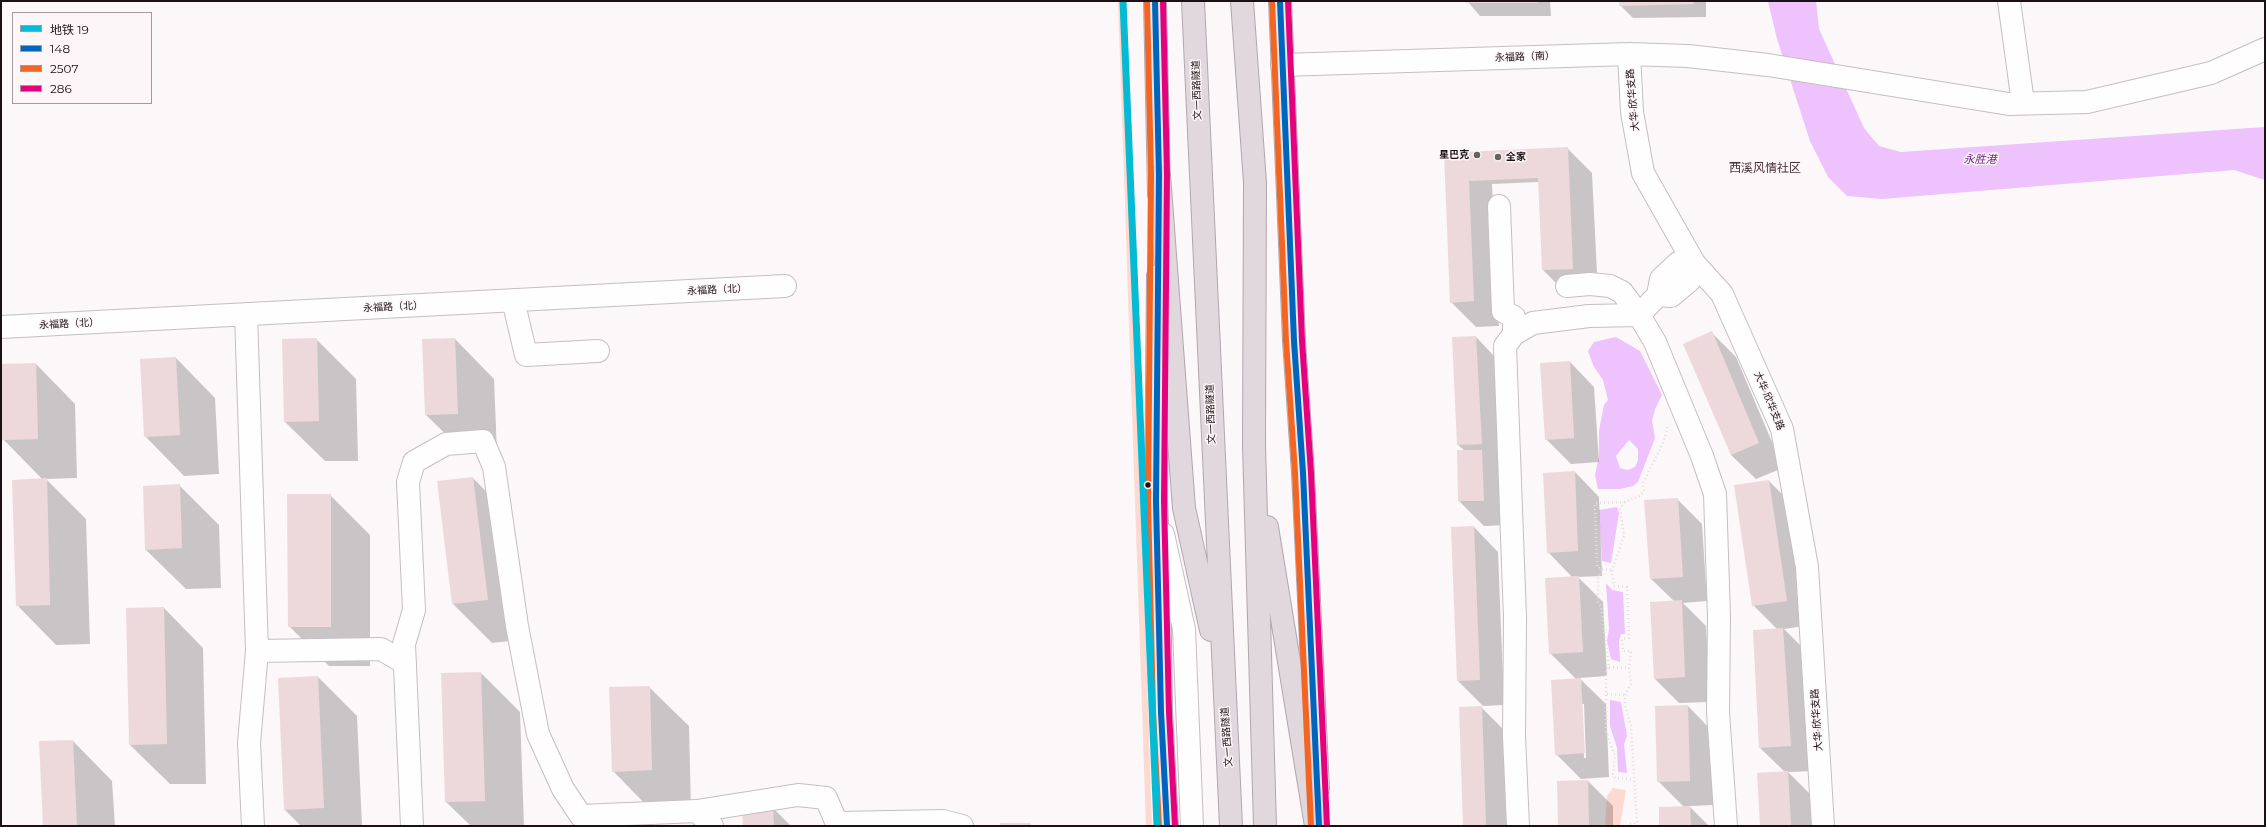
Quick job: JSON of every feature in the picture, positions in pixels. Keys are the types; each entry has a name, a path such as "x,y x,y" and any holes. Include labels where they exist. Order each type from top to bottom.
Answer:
{"highway":[{"name":"文一西路隧道","path":"1194,1 1223,683 1228,742 1231,826"},
{"path":"1242,1 1255,184 1254,446 1265,826"},
{"path":"1159,175 1184,508 1223,683"},
{"path":"1254,446 1316,826"}],"main road":[{"path":"1155,1 1159,175 1156,501 1160,576 1161,712 1167,826"},
{"path":"1280,1 1319,826"}],"street":[{"path":"2009,1 2023,104"},
{"name":"永福路（南）","path":"1282,65 1629,54 1688,56 1768,65 2009,104 2023,104 2087,102 2211,73 2265,49"},
{"name":"大华·欣华支路","path":"1629,54 1632,112 1642,173 1694,263 1722,294 1782,428 1807,567 1823,826"},
{"path":"1499,206 1503,311 1514,317 1514,334"},
{"path":"1518,826 1514,736 1515,618 1505,346 1514,334 1533,323 1589,316 1639,315 1658,295 1661,279 1678,263 1694,263"},
{"path":"1567,286 1590,284 1610,286 1622,292 1639,315 1655,342 1715,494 1719,617 1718,712 1726,826"},
{"name":"永福路（北）","path":"1,327 785,286"},
{"path":"513,300 526,355 598,351"},
{"path":"246,314 257,651 249,743 253,826"},
{"path":"412,826 404,644 414,610 408,482 414,462 446,444 483,441 494,467 518,626 538,734 563,789 581,816 697,810 798,795 826,798 838,824 943,821 962,826"},
{"path":"1156,501 1184,629 1192,826"},
{"path":"257,651 380,649 405,663"},
{"path":"697,810 712,826"}],"path":[{"path":"1612,570 1597,567 1595,503 1625,502 1640,496 1644,491 1643,483 1648,469 1663,443 1668,430 1667,413 1679,400"},
{"path":"1625,502 1620,509 1624,536 1612,570 1614,586 1627,587 1629,638 1622,640 1622,651 1631,651 1629,668 1631,684 1625,695 1625,705 1631,726 1637,823 1628,824 1628,826"},
{"path":"1602,569 1602,575 1598,575 1598,602 1601,606 1608,667 1606,673 1606,731 1615,756 1613,774 1615,778 1634,779"},
{"path":"1608,667 1629,668"},
{"path":"1607,694 1625,695"}],"shaded area":[{"path":"1118,1 1125,1 1152,826 1146,826"},
{"path":"1613,788 1626,790 1620,826 1605,826 1607,796"}],"water":[{"name":"永胜港","path":"1768,1 1816,1 1819,29 1864,128 1879,146 1901,152 2265,127 2265,180 2234,170 1882,199 1847,196 1828,177 1810,141 1777,39"},
{"path":"1616,337 1640,351 1662,395 1655,409 1652,421 1655,438 1638,482 1633,486 1620,489 1598,489 1595,475 1599,456 1599,431 1604,405 1608,400 1603,380 1594,367 1588,351 1594,342","holes":["1629,440 1638,449 1638,460 1635,467 1628,470 1620,468 1616,456"]},
{"path":"1617,507 1619,513 1611,563 1602,561 1599,510"},
{"path":"1606,583 1612,590 1623,592 1625,634 1621,634 1619,641 1620,662 1611,659 1607,641 1609,629"},
{"path":"1610,700 1621,702 1627,736 1624,744 1627,773 1618,772 1617,748 1610,726"}],"building":[{"path":"1466,1 1538,1 1538,3 1466,3"},
{"path":"1619,1 1693,1 1694,4 1619,6"},
{"path":"1568,147 1573,269 1542,270 1538,178 1469,181 1474,301 1450,303 1444,153"},
{"path":"1712,331 1759,443 1731,455 1683,344"},
{"path":"1476,336 1482,444 1457,445 1452,337"},
{"path":"317,338 319,421 284,422 282,339"},
{"path":"455,338 458,414 425,415 422,339"},
{"path":"176,357 180,435 144,437 140,359"},
{"path":"1570,361 1574,438 1545,440 1540,363"},
{"path":"36,363 38,439 2,440 1,364"},
{"path":"1457,450 1482,450 1484,501 1458,501"},
{"path":"1575,471 1578,551 1547,553 1543,473"},
{"path":"473,477 488,600 452,604 437,481"},
{"path":"47,478 50,605 16,606 12,480"},
{"path":"1769,480 1787,601 1752,606 1734,485"},
{"path":"180,484 182,548 145,550 143,486"},
{"path":"287,494 331,494 331,627 288,627"},
{"path":"1678,498 1683,577 1650,579 1644,500"},
{"path":"1474,526 1480,680 1457,681 1451,527"},
{"path":"1579,576 1583,652 1549,654 1545,578"},
{"path":"1682,600 1685,677 1654,679 1650,602"},
{"path":"164,607 167,744 129,745 126,608"},
{"path":"1783,628 1791,746 1759,748 1753,630"},
{"path":"481,672 485,801 445,802 441,673"},
{"path":"318,676 324,808 284,810 278,678"},
{"path":"1581,678 1585,753 1555,755 1551,680"},
{"path":"650,686 652,770 612,772 609,687"},
{"path":"1688,705 1690,781 1657,782 1655,706"},
{"path":"1482,706 1486,826 1463,826 1459,707"},
{"path":"73,740 77,826 43,826 39,741"},
{"path":"1788,771 1791,826 1760,826 1757,773"},
{"path":"1588,780 1589,826 1558,826 1557,781"},
{"path":"1690,806 1691,826 1659,826 1659,807"},
{"path":"773,807 774,826 743,826 742,808"},
{"path":"1000,823 1031,823 1031,826 1000,826"}],"metro line":[{"name":"19","path":"1123,1 1157,826"}],"transit line":[{"name":"2507","path":"1147,1 1151,175 1148,501 1153,712 1159,826"},
{"name":"148","path":"1155,1 1159,175 1156,501 1161,712 1167,826"},
{"name":"286","path":"1163,1 1167,175 1164,501 1169,712 1175,826"},
{"name":"2507","path":"1272,1 1286,341 1295,473 1311,826"},
{"name":"148","path":"1280,1 1294,341 1303,473 1319,826"},
{"name":"286","path":"1288,1 1302,341 1311,473 1327,826"}],"place":[{"name":"星巴克","path":"1477,155"},
{"name":"全家","path":"1498,157"}],"district":[{"name":"西溪风情社区","path":"1765,168"}]}
